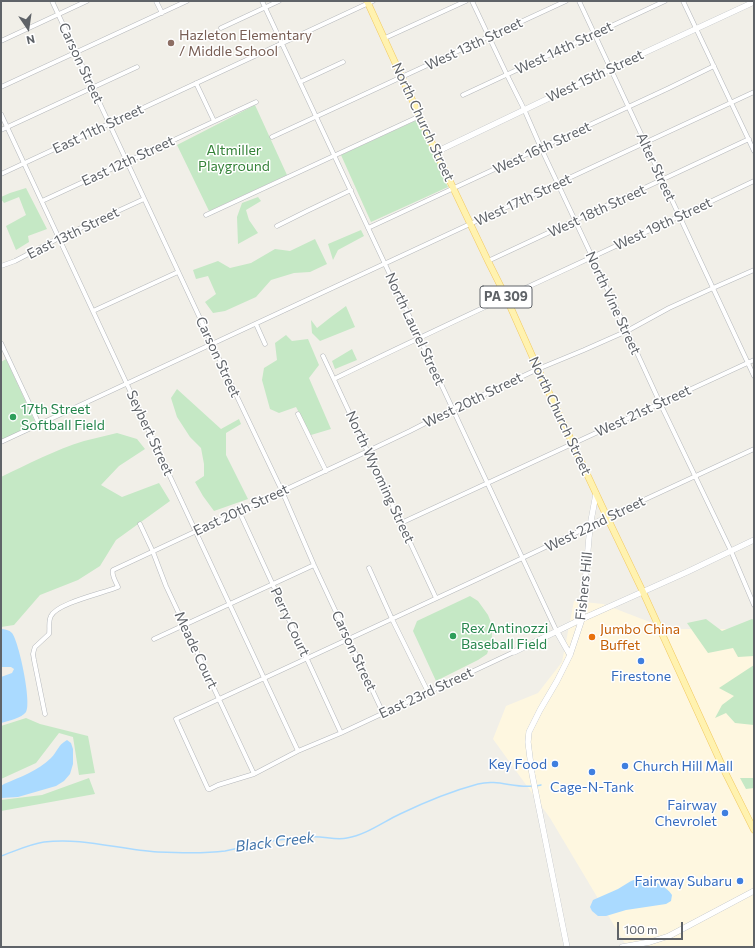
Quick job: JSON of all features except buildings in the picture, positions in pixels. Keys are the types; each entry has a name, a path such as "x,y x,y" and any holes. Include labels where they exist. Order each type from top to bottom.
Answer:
{"main road":[{"name":"North Church Street","path":"370,2 436,152 506,297 726,774 754,830"},
{"name":"West 15th Street","path":"436,152 524,109 754,2"},
{"name":"Fishers Hill","path":"567,947 532,774 528,742 530,732 540,710 570,655 582,619 590,526 596,494"},
{"name":"West 22nd Street","path":"590,526 607,517"},
{"name":"East 23rd Street","path":"514,652 754,540"},
{"name":"North Laurel Street","path":"556,632 570,655"},
{"path":"622,947 650,942 669,936 754,891"}],"street":[{"name":"Carson Street","path":"52,1 282,491 314,565 383,713"},
{"path":"1,41 87,1"},
{"path":"156,1 162,13"},
{"path":"1,88 187,1"},
{"name":"North Laurel Street","path":"262,1 556,632"},
{"path":"221,28 279,1"},
{"path":"385,38 466,1"},
{"name":"North Vine Street","path":"472,1 731,551 754,605"},
{"name":"West 13th Street","path":"272,138 566,1"},
{"name":"Alter Street","path":"579,1 754,376"},
{"name":"West 14th Street","path":"463,95 665,1"},
{"path":"683,1 754,151"},
{"name":"East 11th Street","path":"1,174 370,2"},
{"path":"300,82 343,62"},
{"name":"West 16th Street","path":"368,228 714,66"},
{"path":"1,130 137,67"},
{"path":"196,83 214,122"},
{"name":"West 17th Street","path":"1,442 754,92"},
{"name":"East 12th Street","path":"42,201 256,102"},
{"name":"Seybert Street","path":"1,114 298,751"},
{"path":"206,215 420,115"},
{"name":"West 18th Street","path":"488,261 749,139"},
{"name":"West 19th Street","path":"334,379 754,181"},
{"path":"277,226 351,190"},
{"name":"East 13th Street","path":"1,266 15,261 59,238 144,199"},
{"name":"West 20th Street","path":"368,451 452,409 538,369 627,331 669,308 754,270"},
{"path":"93,311 178,272"},
{"path":"256,324 264,344"},
{"path":"1,343 39,424"},
{"name":"North Wyoming Street","path":"323,356 436,598"},
{"name":"West 21st Street","path":"401,524 754,360"},
{"path":"298,414 326,471"},
{"name":"West 22nd Street","path":"607,517 754,449"},
{"name":"East 20th Street","path":"45,714 34,660 34,650 49,634 49,619 56,610 81,598 118,587 112,572 114,570 368,451"},
{"name":"Perry Court","path":"239,511 341,732"},
{"name":"Meade Court","path":"140,524 166,586 254,774"},
{"name":"West 22nd Street","path":"219,699 590,526"},
{"path":"154,639 314,565"},
{"path":"369,568 428,692"},
{"name":"East 23rd Street","path":"219,699 176,719 208,789 254,774 298,751 514,652"}],"shaded area":[{"path":"574,601 603,604 668,629 750,629 754,635 754,947 627,947 550,818 493,739 506,706 538,693 562,662"}],"green space":[{"name":"Altmiller Playground","path":"255,105 287,175 209,211 177,145"},
{"path":"417,120 448,187 371,222 341,155"},
{"path":"26,188 47,229 28,236 29,242 16,250 6,226 26,215 19,197 4,203 1,197"},
{"path":"258,197 261,201 246,210 249,220 258,233 238,244 237,217 242,203"},
{"path":"361,230 364,236 338,250 333,260 328,244"},
{"path":"315,239 327,264 310,272 294,273 271,280 256,297 225,311 213,313 205,302 216,294 208,276 196,279 193,270 218,261 230,268 251,263 275,249 290,251"},
{"path":"346,306 355,327 320,341 312,333 311,320 317,328"},
{"path":"286,335 292,341 308,339 319,365 309,378 331,429 311,435 296,407 279,413 270,409 262,380 264,368 277,360 275,343"},
{"path":"352,349 357,360 335,369 332,361"},
{"path":"6,359 36,424 1,440 1,362"},
{"path":"177,389 221,429 239,419 241,424 226,433 226,455 248,499 214,511 203,496 195,482 204,476 204,464 201,448 190,437 177,417 171,398"},
{"path":"117,433 137,439 145,449 119,466 101,485 122,497 159,483 170,501 116,540 100,566 78,580 40,595 14,625 1,627 1,477 84,441"},
{"name":"Rex Antinozzi Baseball Field","path":"470,596 478,601 488,615 492,625 492,640 487,654 436,681 413,631 417,621"},
{"path":"706,619 722,631 752,619 754,620 754,656 738,657 733,648 708,653 687,623"},
{"path":"754,665 754,725 735,723 726,713 715,718 722,705 734,696 719,688"},
{"path":"26,718 40,724 88,736 95,773 79,775 73,737 59,733 36,763 1,779 1,726"},
{"path":"89,778 95,794 1,811 1,800 42,795"},
{"path":"740,778 754,778 754,788 746,789"}],"water":[{"path":"1,629 11,632 15,639 24,672 27,706 26,712 21,716 1,723 1,677 12,673 14,669 11,667 1,667"},
{"path":"67,740 71,743 73,749 73,764 70,774 64,781 56,786 18,797 1,798 1,786 46,763 61,744"},
{"path":"640,878 666,888 672,895 671,901 666,904 626,910 606,916 598,916 592,911 590,907 593,900"}],"waterway":[{"name":"Black Creek","path":"1,856 33,844 59,841 87,842 144,851 208,853 225,851 276,840 308,837 342,839 361,834 419,805 448,793 478,784 492,782 519,786 532,786"},
{"name":"Black Creek","path":"536,786 541,785"}],"place":[{"name":"Hazleton Elementary / Middle School","path":"171,43"},
{"name":"17th Street Softball Field","path":"13,417"},
{"name":"Rex Antinozzi Baseball Field","path":"453,636"},
{"name":"Jumbo China Buffet","path":"592,637"},
{"name":"Firestone","path":"641,661"},
{"name":"Key Food","path":"555,764"},
{"name":"Church Hill Mall","path":"625,766"},
{"name":"Cage-N-Tank","path":"592,772"},
{"name":"Fairway Chevrolet","path":"725,813"},
{"name":"Fairway Subaru","path":"740,881"}]}
